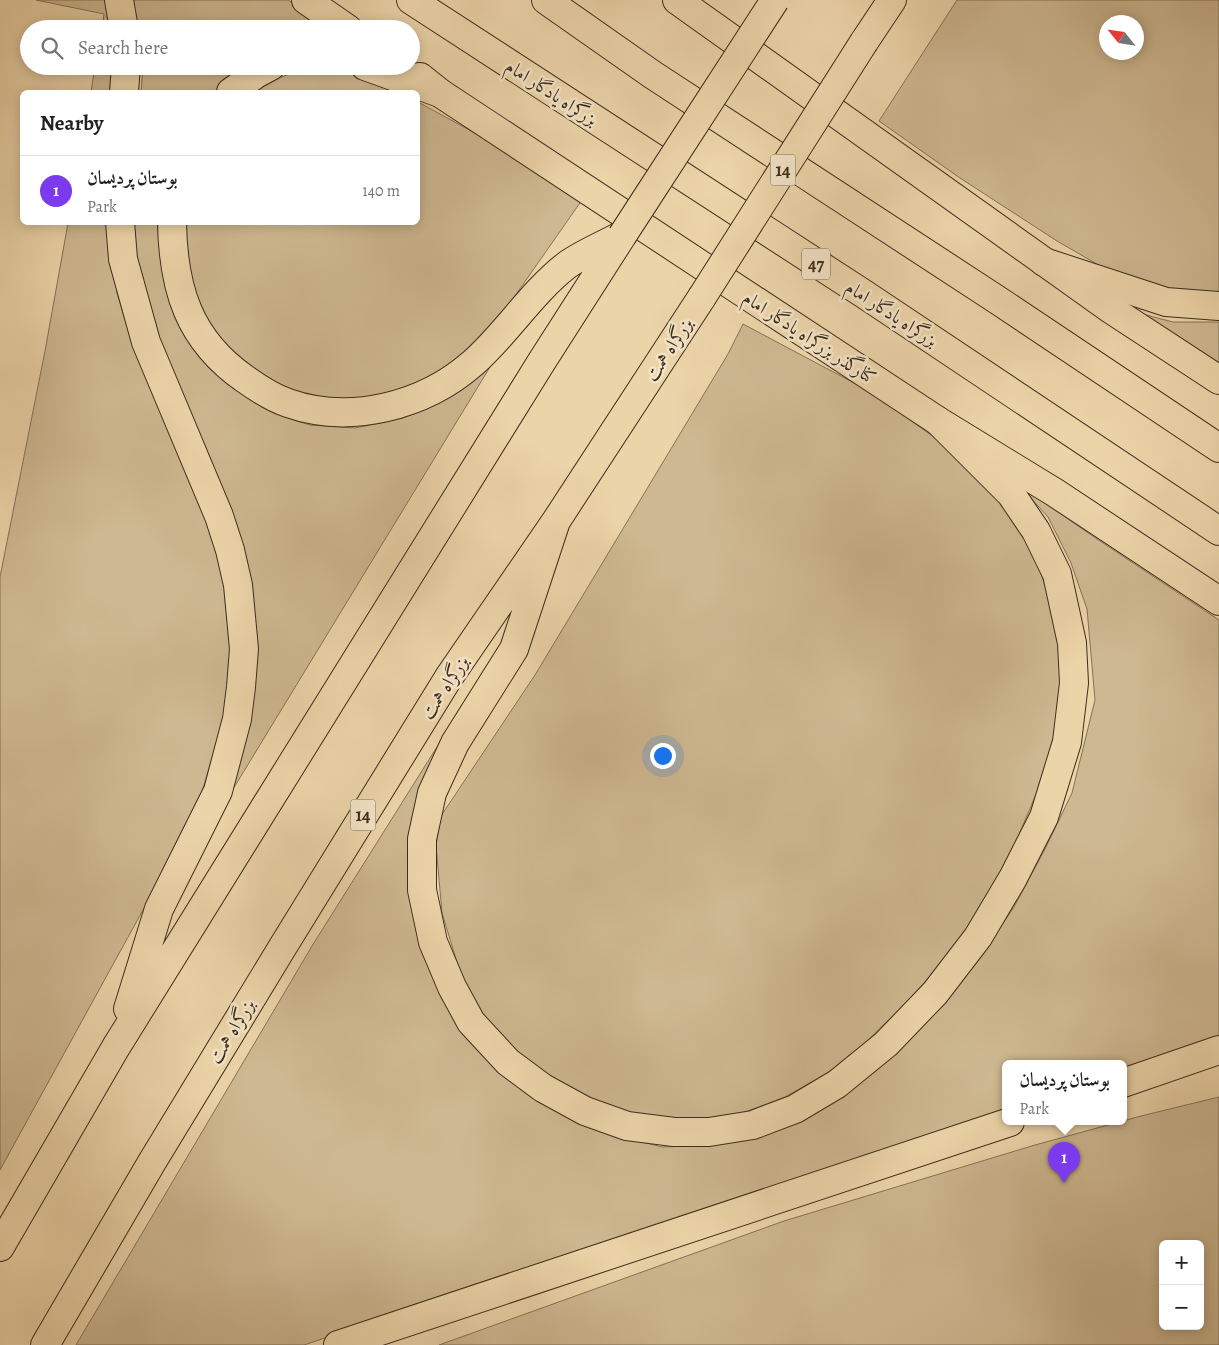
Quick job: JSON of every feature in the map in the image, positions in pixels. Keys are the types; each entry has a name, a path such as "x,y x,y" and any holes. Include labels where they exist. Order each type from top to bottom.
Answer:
{"main road":[{"path":"118,0 122,20"},
{"path":"306,0 335,20"},
{"name":"بزرگراه یادگار امام","path":"412,0 880,305 1219,531"},
{"path":"546,0 653,75 999,301 1219,448"},
{"path":"677,0 1112,310 1219,380"},
{"path":"0,1247 116,1047 542,361 775,0"},
{"name":"بزرگراه همت","path":"45,1345 152,1162 449,677 556,521 892,0"},
{"path":"124,90 125,75"},
{"path":"234,90 255,75"},
{"path":"390,75 440,93"},
{"name":"کنارگذر بزرگراه یادگار امام","path":"417,75 440,93 938,421 1054,492 1219,600"},
{"path":"116,1047 159,909 218,791 236,718 244,649 238,585 230,550 219,516 146,342 123,258 120,225"},
{"path":"172,225 178,288 187,312 199,334 214,354 230,369 266,393 288,403 314,410 339,413 365,412 411,400 449,380 471,365 488,349 526,304 568,264 622,236"},
{"path":"1044,262 1166,302 1219,306"},
{"path":"556,521 514,649 455,743 432,793 422,839 422,890 434,942 452,987 471,1022 508,1062 543,1088 585,1110 627,1126 674,1132 709,1132 753,1125 795,1109 837,1084 886,1044 935,994 978,937 1013,878 1044,816 1067,742 1074,682 1072,643 1057,574 1036,531 1011,494 938,421"},
{"path":"1127,1083 1219,1050"},
{"path":"338,1345 1002,1125"}],"shaded area":[{"path":"36,0 105,0 111,20 103,20 104,14"},
{"path":"132,0 288,0 319,20 136,20"},
{"path":"957,0 1219,0 1219,295 1174,292 1107,270 1057,241 960,178 879,121"},
{"path":"94,75 114,75 113,90 91,90"},
{"path":"142,75 236,75 218,90 141,90"},
{"path":"286,75 356,75 393,90 257,90"},
{"path":"420,103 473,132 582,200 510,303 478,340 450,365 399,394 347,402 292,392 249,369 216,338 187,279 184,225 420,225"},
{"path":"68,225 108,225 117,293 128,330 210,528 227,591 232,629 226,711 201,795 182,839 0,1170 0,577 45,351"},
{"path":"133,225 163,225 184,333 195,350 209,367 237,390 272,411 310,425 355,428 403,418 436,404 490,367 227,799 253,677 159,339 138,274"},
{"path":"1131,311 1173,322 1219,322 1219,369"},
{"path":"743,324 871,392 956,453 985,480 1023,536 1038,565 1050,600 1059,640 1061,684 1055,735 1037,792 1012,851 974,918 946,959 904,1005 866,1042 826,1074 785,1097 734,1116 700,1121 654,1122 566,1093 504,1043 478,1010 460,972 442,913 436,845 441,816 535,675 728,354"},
{"path":"1017,483 1219,620 1219,1037 1127,1069 1127,1060 1002,1060 1002,1111 304,1345 76,1345 312,946 457,715 442,748 421,936 561,1113 611,1135 663,1147 712,1145 766,1135 822,1109 873,1072 975,965 1014,907 1072,793 1095,700 1087,609 1071,563 1048,517"},
{"path":"1219,1097 1219,1345 439,1345 784,1221 1035,1145 1108,1125 1127,1125 1127,1120"}],"place":[{"name":"بوستان پردیسان","path":"1064,1183"}]}
